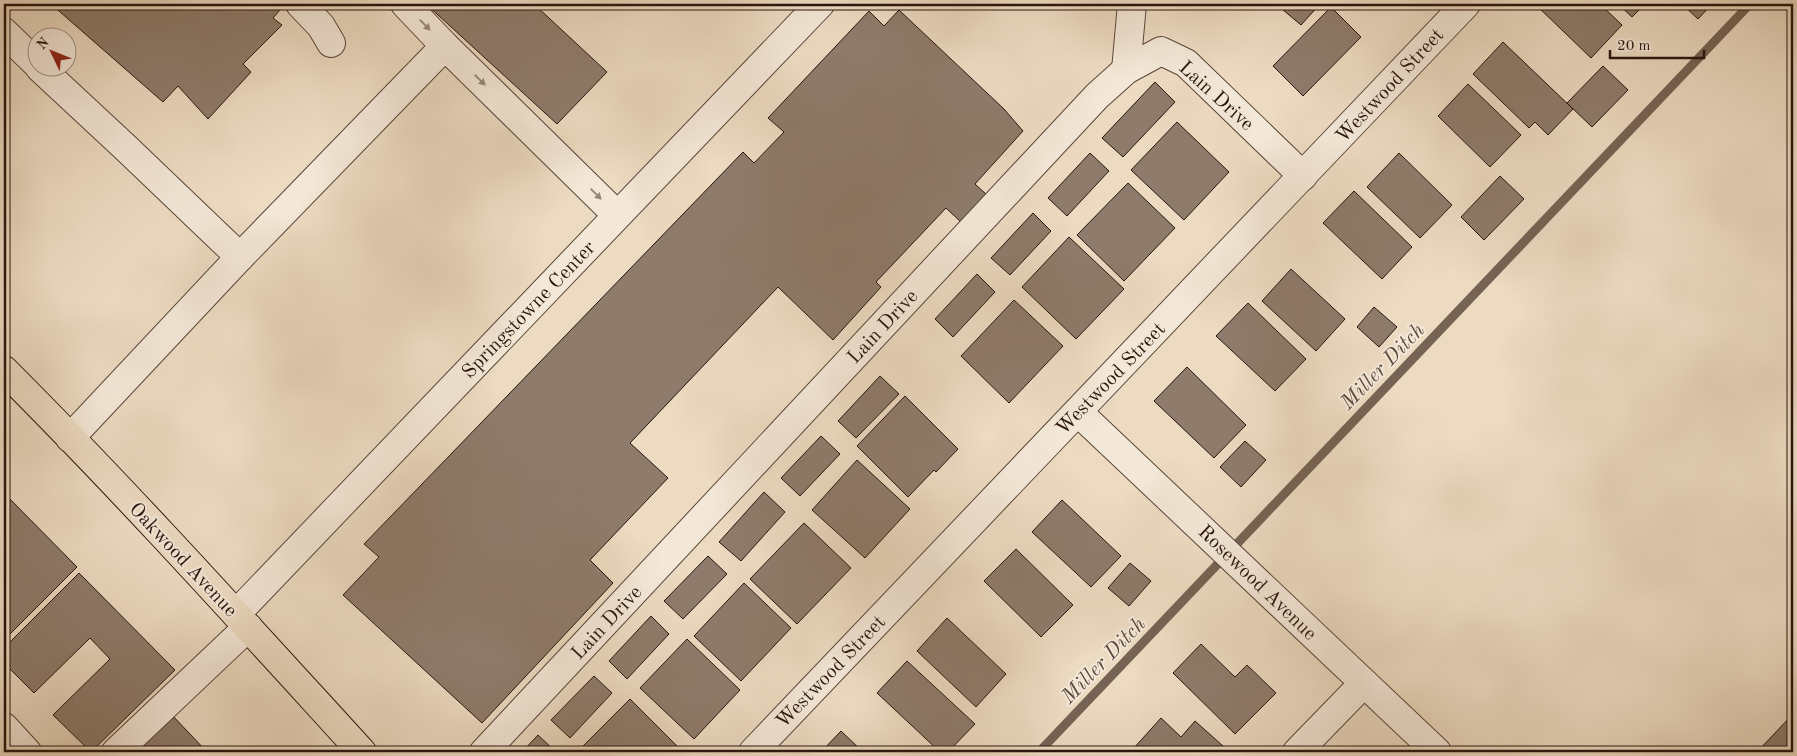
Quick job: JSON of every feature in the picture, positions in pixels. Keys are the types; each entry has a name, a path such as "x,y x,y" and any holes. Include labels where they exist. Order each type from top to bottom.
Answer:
{"main road":[{"name":"Oakwood Avenue","path":"4,370 242,620 362,752"}],"street":[{"path":"300,4 320,26 331,43"},
{"path":"405,4 445,46 617,215"},
{"name":"Springstowne Center","path":"116,752 242,620 617,215 820,4"},
{"path":"1126,70 1132,4"},
{"name":"Westwood Street","path":"753,752 1466,4"},
{"path":"4,32 28,55"},
{"path":"70,438 240,258 445,46"},
{"name":"Lain Drive","path":"484,752 1097,96 1126,70 1162,51 1186,63 1303,176"},
{"path":"52,78 240,258"},
{"name":"Rosewood Avenue","path":"1078,412 1437,752"},
{"path":"1297,752 1364,683"},
{"path":"4,727 27,752"}],"building":[{"path":"51,4 285,4 273,18 282,25 243,64 251,72 208,119 178,86 163,102"},
{"path":"426,4 534,4 607,72 557,124"},
{"path":"1276,4 1320,4 1301,25"},
{"path":"1535,4 1600,4 1622,25 1591,58"},
{"path":"1618,4 1645,4 1632,17"},
{"path":"1682,4 1712,4 1698,19"},
{"path":"1331,7 1361,37 1303,96 1273,66"},
{"path":"899,10 1004,109 1023,131 975,184 988,196 962,223 946,208 876,282 881,287 833,340 778,287 630,443 668,478 590,560 613,583 482,723 343,595 379,557 364,544 743,152 754,163 784,132 768,118 869,11 884,26"},
{"path":"1503,42 1573,109 1548,135 1535,122 1529,128 1473,74"},
{"path":"1603,66 1628,90 1592,127 1567,103"},
{"path":"1155,82 1175,102 1123,157 1102,138"},
{"path":"1468,84 1521,135 1490,167 1438,116"},
{"path":"1177,122 1229,172 1184,220 1131,170"},
{"path":"1090,153 1109,171 1067,216 1048,198"},
{"path":"1399,153 1452,205 1420,238 1367,187"},
{"path":"1500,176 1524,199 1484,240 1461,217"},
{"path":"1128,183 1175,228 1124,281 1077,235"},
{"path":"1354,191 1412,247 1382,279 1323,223"},
{"path":"1033,213 1051,231 1010,275 991,258"},
{"path":"1069,237 1124,289 1076,339 1022,287"},
{"path":"1291,269 1345,319 1316,351 1262,301"},
{"path":"977,274 995,292 953,337 935,319"},
{"path":"1014,300 1063,346 1009,403 961,356"},
{"path":"1248,303 1306,359 1275,391 1216,336"},
{"path":"1374,307 1397,327 1379,347 1357,327"},
{"path":"1187,367 1246,425 1214,458 1154,401"},
{"path":"880,376 899,394 856,438 838,421"},
{"path":"905,396 958,449 908,497 857,446"},
{"path":"821,436 840,454 800,496 781,478"},
{"path":"1245,441 1266,460 1241,487 1220,467"},
{"path":"857,460 910,509 865,558 812,510"},
{"path":"764,492 785,512 741,561 719,542"},
{"path":"4,493 77,567 4,640 4,563 9,558 4,554"},
{"path":"1062,500 1121,556 1091,587 1032,532"},
{"path":"804,523 851,568 797,624 750,579"},
{"path":"1016,549 1073,605 1041,637 984,581"},
{"path":"708,556 727,574 683,619 664,601"},
{"path":"1130,563 1151,581 1129,606 1108,588"},
{"path":"79,573 175,670 91,752 53,715 110,659 90,638 34,693 4,663 4,648"},
{"path":"744,583 791,628 741,681 694,636"},
{"path":"651,616 669,634 627,679 609,661"},
{"path":"947,618 1006,674 976,707 917,651"},
{"path":"687,639 740,690 694,739 640,688"},
{"path":"1201,644 1235,677 1247,665 1276,693 1235,734 1173,673"},
{"path":"907,661 975,724 948,752 940,752 877,693"},
{"path":"594,676 612,693 570,738 551,720"},
{"path":"630,699 677,746 671,752 577,752"},
{"path":"171,714 207,752 130,752"},
{"path":"1793,714 1793,752 1757,752"},
{"path":"1161,718 1181,737 1195,721 1223,746 1217,752 1136,752 1133,749"},
{"path":"841,731 863,752 821,752"},
{"path":"538,735 556,752 522,752"}],"waterway":[{"name":"Miller Ditch","path":"1039,752 1750,4"}]}
